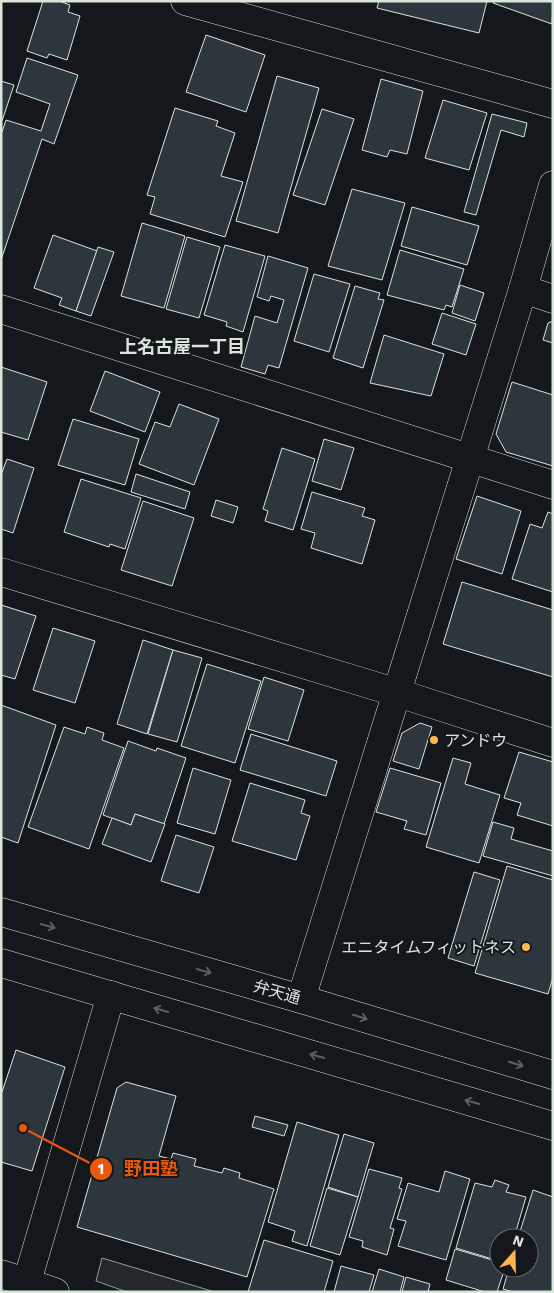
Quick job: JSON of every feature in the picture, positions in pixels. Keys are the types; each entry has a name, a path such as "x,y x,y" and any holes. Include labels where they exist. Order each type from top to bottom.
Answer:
{"street":[{"path":"186,1 553,104"},
{"path":"301,999 398,693 523,289 553,185"},
{"path":"523,289 553,299"},
{"path":"1,308 553,485"},
{"path":"1,572 553,742"},
{"name":"弁天通","path":"1,912 301,999 553,1075"},
{"path":"1,963 553,1126"},
{"path":"26,1287 111,995"},
{"path":"1,1274 26,1287 55,1292"}],"shaded area":[{"path":"102,1258 215,1292 127,1292 96,1281"}],"building":[{"path":"43,1 59,1 70,5 68,12 80,16 67,60 49,54 47,58 27,51"},
{"path":"379,1 487,1 479,33 377,8"},
{"path":"494,1 553,1 552,24 493,3"},
{"path":"206,35 265,55 246,112 186,92"},
{"path":"27,58 78,75 54,144 42,139 1,260 1,135 6,120 41,131 50,104 16,92"},
{"path":"277,76 319,88 278,233 236,221"},
{"path":"381,79 423,91 407,154 390,150 387,157 362,150"},
{"path":"1,81 14,85 2,121 1,121"},
{"path":"443,100 487,113 469,170 425,158"},
{"path":"175,108 218,121 216,126 235,133 221,176 243,182 225,237 150,214 155,197 147,195"},
{"path":"322,109 354,119 325,205 293,195"},
{"path":"492,114 527,123 524,137 501,130 476,215 464,212"},
{"path":"352,189 405,203 382,280 328,266"},
{"path":"412,207 479,226 467,265 401,246"},
{"path":"142,223 185,236 164,308 121,296"},
{"path":"53,235 97,251 76,311 59,305 62,298 34,288"},
{"path":"187,237 220,247 199,318 166,309"},
{"path":"225,245 265,256 243,332 226,326 227,322 204,315"},
{"path":"98,247 114,252 91,316 76,311"},
{"path":"400,250 464,269 452,307 446,305 444,310 387,295"},
{"path":"268,256 308,268 279,368 268,365 265,374 241,367 255,316 277,323 284,300 271,296 269,301 257,297"},
{"path":"314,274 350,284 329,352 294,341"},
{"path":"460,285 484,293 475,321 452,313"},
{"path":"355,286 380,293 378,299 384,300 363,368 333,358"},
{"path":"442,313 476,324 466,355 432,344"},
{"path":"553,321 553,343 543,340 548,323"},
{"path":"384,335 444,354 431,396 370,383"},
{"path":"1,367 47,382 28,440 1,432"},
{"path":"105,371 160,392 145,432 90,411"},
{"path":"512,382 553,395 553,466 506,452 496,434"},
{"path":"179,404 219,419 194,485 139,464 155,422 170,427"},
{"path":"73,419 139,439 125,485 58,465"},
{"path":"324,439 354,448 341,490 312,481"},
{"path":"282,448 315,459 293,530 265,521 268,511 263,509"},
{"path":"7,459 34,468 13,533 1,529 1,475"},
{"path":"136,474 190,492 185,509 131,492"},
{"path":"81,479 141,498 125,549 110,544 109,547 64,532"},
{"path":"312,492 365,508 362,516 375,520 362,564 311,548 315,533 301,529"},
{"path":"477,496 521,511 502,574 456,559"},
{"path":"216,500 238,507 233,523 211,516"},
{"path":"143,501 194,518 172,586 121,570"},
{"path":"548,512 553,514 553,592 512,579 530,524 542,528"},
{"path":"462,582 553,610 553,677 443,644"},
{"path":"1,605 36,616 15,679 1,675"},
{"path":"53,628 95,641 75,703 33,690"},
{"path":"143,640 173,650 147,734 117,724"},
{"path":"173,650 202,658 177,742 148,734"},
{"path":"207,664 261,681 235,763 181,746"},
{"path":"264,677 304,690 288,741 248,729"},
{"path":"1,705 56,725 18,843 1,837"},
{"path":"420,723 432,727 419,769 393,761 402,733"},
{"path":"64,727 85,734 87,727 104,733 102,740 124,748 89,849 28,827"},
{"path":"251,734 337,761 326,796 240,770"},
{"path":"128,741 156,751 157,748 186,758 164,824 135,814 131,825 103,815"},
{"path":"519,752 553,762 553,826 517,815 521,803 504,798"},
{"path":"453,758 471,763 465,784 500,795 479,863 426,847"},
{"path":"193,768 231,780 215,834 177,823"},
{"path":"390,768 441,783 426,835 404,829 407,821 376,812"},
{"path":"250,783 305,800 301,813 310,816 296,860 232,841"},
{"path":"135,814 165,824 151,862 102,844 112,818 131,825"},
{"path":"493,822 514,828 511,839 553,851 553,876 483,856"},
{"path":"176,835 214,847 199,893 161,881"},
{"path":"507,866 553,880 553,977 548,994 475,973"},
{"path":"474,872 500,880 474,966 448,958"},
{"path":"16,1050 65,1067 32,1171 1,1162 1,1095"},
{"path":"126,1082 176,1096 159,1156 171,1159 173,1153 196,1159 194,1166 222,1173 224,1168 240,1173 239,1178 274,1189 247,1277 77,1227 117,1088"},
{"path":"255,1116 288,1125 284,1136 252,1127"},
{"path":"297,1122 339,1135 307,1246 292,1241 295,1231 268,1222"},
{"path":"344,1134 374,1143 358,1197 328,1187"},
{"path":"369,1169 402,1178 399,1188 402,1189 390,1228 394,1229 387,1255 362,1247 363,1241 349,1237"},
{"path":"445,1171 470,1179 446,1260 398,1246 406,1221 397,1219 408,1183 439,1192"},
{"path":"495,1180 509,1185 506,1192 526,1197 517,1228 489,1228 489,1258 456,1248 475,1183 492,1187"},
{"path":"327,1188 358,1197 340,1255 310,1246"},
{"path":"533,1190 553,1197 553,1292 513,1292 503,1289 506,1278 539,1278 539,1228 521,1228"},
{"path":"264,1240 333,1261 324,1292 248,1292"},
{"path":"455,1249 489,1259 489,1278 502,1278 497,1292 485,1292 446,1280"},
{"path":"341,1266 374,1275 369,1292 334,1292"},
{"path":"379,1269 404,1277 400,1292 372,1292"},
{"path":"406,1277 430,1284 428,1292 402,1292"}],"place":[{"name":"アンドウ","path":"434,740"},
{"name":"エニタイムフィットネス","path":"526,947"},
{"name":"野田塾","path":"23,1128"}],"district":[{"name":"上名古屋一丁目","path":"182,346"}]}
